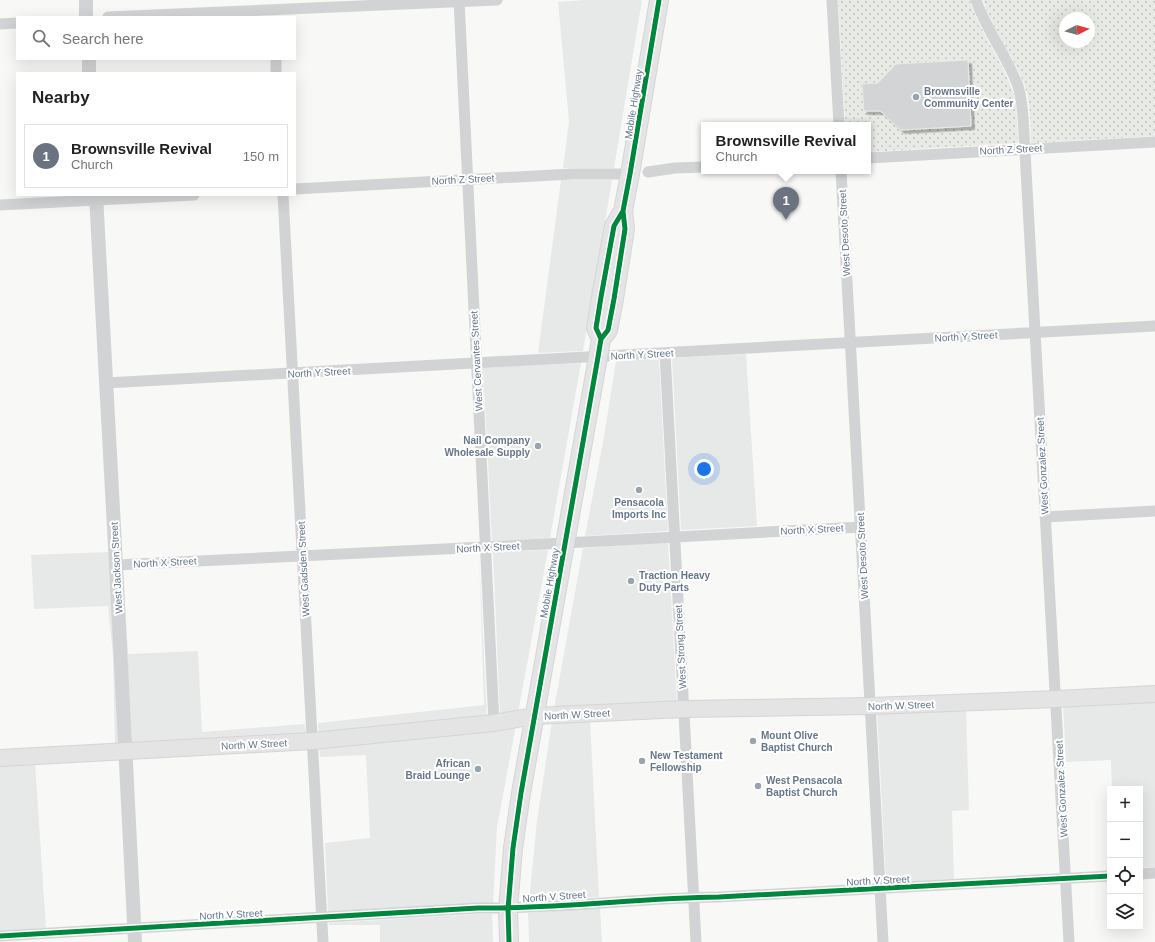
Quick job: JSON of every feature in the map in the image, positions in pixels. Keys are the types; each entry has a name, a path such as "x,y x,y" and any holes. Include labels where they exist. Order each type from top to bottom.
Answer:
{"main road":[{"name":"Mobile Highway","path":"508,908 516,831 534,716 601,339 608,330 614,299 625,229 623,211 639,173 659,0"},
{"name":"North W Street","path":"0,758 313,741 494,723 534,716 684,709 870,706 1155,694"},
{"path":"508,908 510,942"}],"street":[{"path":"86,0 86,16"},
{"path":"129,16 497,0"},
{"path":"832,0 839,122"},
{"name":"West Gonzalez Street","path":"976,0 1013,74 1018,87 1023,116 1069,942"},
{"name":"West Cervantes Street","path":"459,1 494,723"},
{"path":"0,24 16,23"},
{"path":"89,60 89,72"},
{"path":"276,60 276,72"},
{"name":"North Z Street","path":"871,158 1155,142"},
{"name":"North Z Street","path":"296,190 468,179 572,174 639,173 675,168 701,167"},
{"name":"West Desoto Street","path":"841,174 883,942"},
{"path":"0,205 96,198 161,196"},
{"name":"West Gadsden Street","path":"283,196 323,942"},
{"name":"West Jackson Street","path":"96,198 135,935"},
{"name":"North Y Street","path":"106,383 1155,326"},
{"name":"West Strong Street","path":"665,353 696,942"},
{"path":"1045,517 1155,511"},
{"name":"North X Street","path":"116,565 860,527"},
{"path":"1143,874 1155,873"},
{"name":"North V Street","path":"0,936 135,935 322,918 478,908 508,908 1107,876"}],"shaded area":[{"path":"585,0 642,0 614,168 563,168 569,121 558,2"},
{"path":"838,0 970,0 979,23 1002,66 1012,89 1016,109 1018,143 871,152 871,122 845,122"},
{"path":"983,0 1155,0 1155,136 1031,143 1029,105 1024,84 992,22"},
{"path":"561,180 612,180 583,351 538,353"},
{"path":"746,354 757,526 681,530 672,358"},
{"path":"659,359 668,531 585,536 604,437 616,361"},
{"path":"581,363 550,538 492,541 483,368"},
{"path":"668,542 677,704 554,709 583,548"},
{"path":"548,550 518,713 500,716 493,552"},
{"path":"109,552 119,746 115,746 113,655 108,606 34,609 31,555"},
{"path":"479,553 487,718 319,734 318,723 484,705"},
{"path":"123,570 128,654 198,651 202,732 305,724 306,735 132,745"},
{"path":"1155,700 1155,867 1143,868 1143,786 1112,786 1111,760 1066,762 1063,705"},
{"path":"966,708 969,810 952,811 954,879 886,883 877,711"},
{"path":"590,719 599,897 529,901 537,821 552,721"},
{"path":"516,725 497,827 493,903 328,912 325,843 370,838 366,755 320,757 319,746"},
{"path":"35,762 46,928 0,931 0,763"},
{"path":"600,908 602,942 529,942 528,913"},
{"path":"492,914 493,942 380,942 380,925 329,925 329,923"}],"building":[{"name":"Brownsville Community Center","path":"968,60 971,126 901,130 880,111 864,111 862,84 878,83 896,64"}],"cycle path":[{"path":"601,339 608,330 614,299 625,229 623,211 659,0"},
{"path":"509,942 508,909 513,848 521,793 601,339 596,328 601,297 614,226 623,211"},
{"path":"0,936 478,908 538,907 659,899 1107,876"}],"place":[{"name":"Brownsville Community Center","path":"916,97"},
{"name":"Brownsville Revival","path":"786,220"},
{"name":"Nail Company Wholesale Supply","path":"538,446"},
{"name":"Pensacola Imports Inc","path":"639,490"},
{"name":"Traction Heavy Duty Parts","path":"631,581"},
{"name":"Mount Olive Baptist Church","path":"753,741"},
{"name":"New Testament Fellowship","path":"642,761"},
{"name":"African Braid Lounge","path":"478,769"},
{"name":"West Pensacola Baptist Church","path":"758,786"}]}
